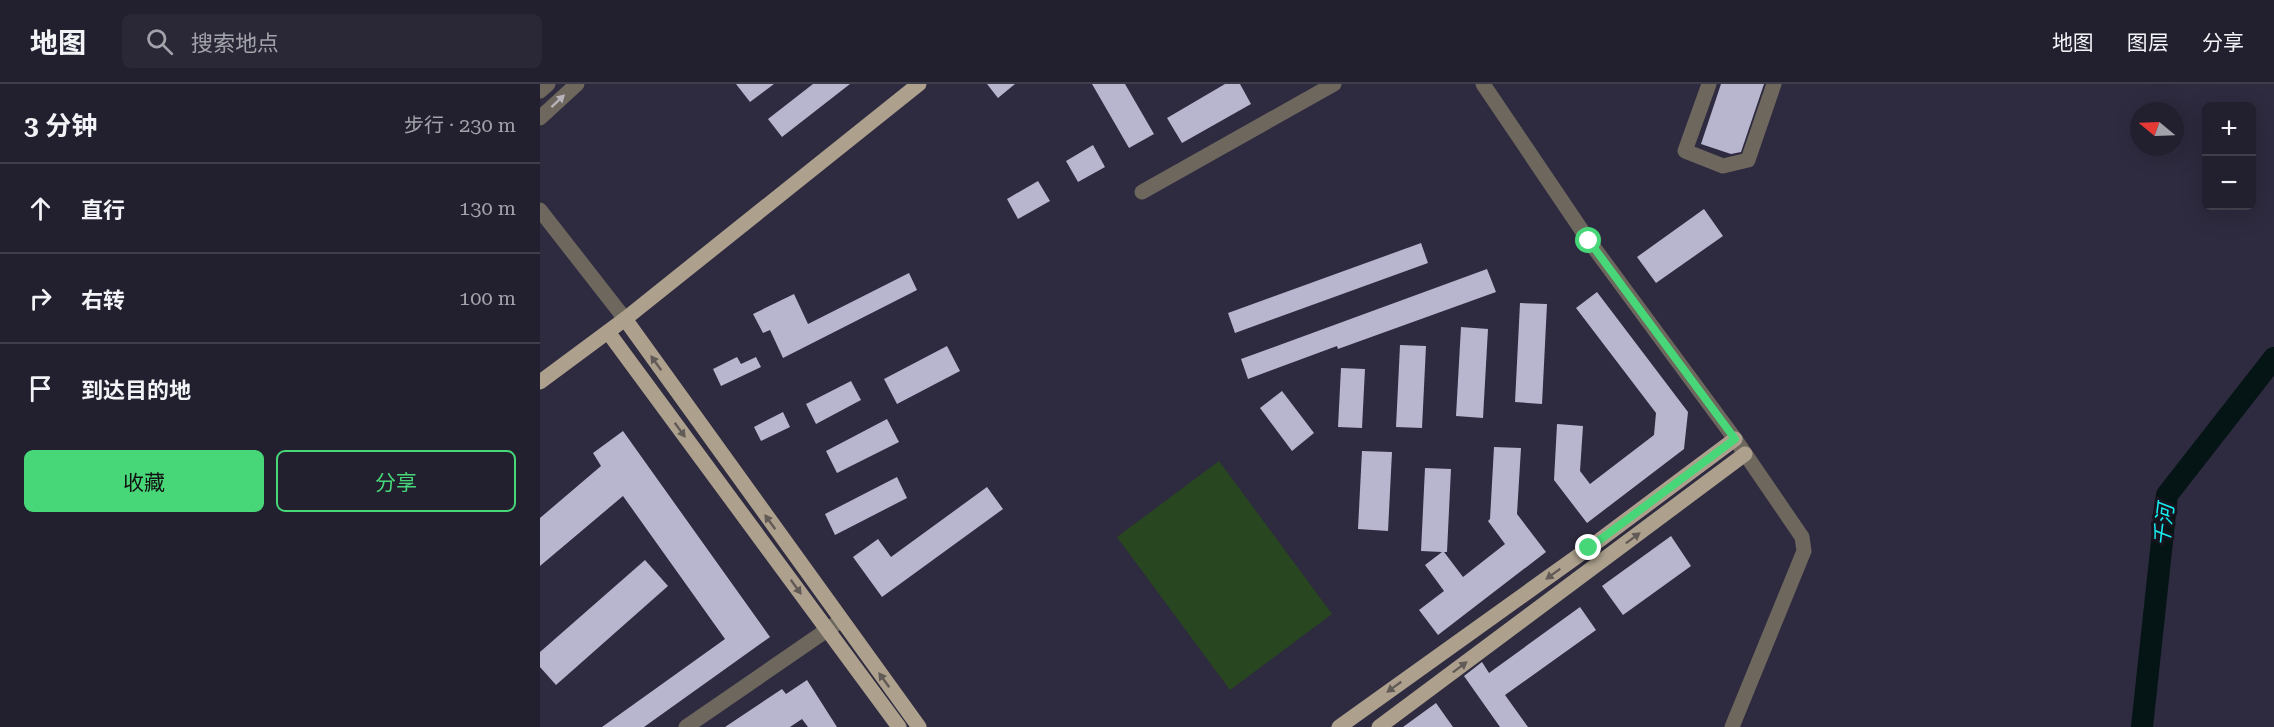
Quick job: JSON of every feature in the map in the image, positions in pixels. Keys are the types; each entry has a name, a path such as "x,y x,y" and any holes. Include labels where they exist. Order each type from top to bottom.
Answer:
{"main road":[{"path":"540,382 625,320 919,84"},
{"path":"625,320 834,626 899,727"},
{"path":"608,332 834,626 919,727"},
{"path":"1339,727 1589,548 1735,439"},
{"path":"1379,727 1745,454"}],"street":[{"path":"540,91 548,84"},
{"path":"540,118 577,84"},
{"path":"1143,192 1334,84"},
{"path":"1483,84 1589,241 1735,439 1802,537 1804,551 1732,727"},
{"path":"1709,84 1685,151 1724,166 1748,160 1774,84"},
{"path":"540,210 625,320"},
{"path":"686,727 834,626"}],"green space":[{"path":"1219,461 1332,614 1230,690 1117,537"}],"building":[{"path":"736,84 774,84 750,102"},
{"path":"813,84 850,84 782,137 768,119"},
{"path":"987,84 1015,84 998,98"},
{"path":"1092,84 1125,84 1154,134 1129,148"},
{"path":"1225,84 1240,84 1251,104 1182,143 1167,118"},
{"path":"1721,84 1764,84 1741,152 1731,154 1701,144"},
{"path":"1093,145 1105,167 1078,182 1066,161"},
{"path":"1038,181 1050,201 1018,219 1007,199"},
{"path":"1704,209 1723,236 1656,283 1637,257"},
{"path":"1421,243 1428,263 1235,333 1228,313"},
{"path":"1487,269 1496,292 1248,379 1241,359"},
{"path":"909,273 917,290 783,358 770,330 763,333 753,314 794,294 808,324"},
{"path":"1597,292 1688,412 1684,449 1587,523 1554,480 1557,424 1583,426 1580,471 1590,484 1654,435 1656,413 1576,308"},
{"path":"1520,303 1547,304 1542,404 1515,402"},
{"path":"1461,327 1488,329 1483,418 1456,416"},
{"path":"1400,345 1426,346 1422,428 1396,427"},
{"path":"947,346 960,371 897,404 884,379"},
{"path":"737,357 741,364 756,357 761,367 721,386 713,369"},
{"path":"1341,368 1365,369 1362,428 1338,427"},
{"path":"851,381 861,400 816,424 806,404"},
{"path":"1282,391 1314,433 1292,451 1260,408"},
{"path":"783,412 790,427 761,441 754,427"},
{"path":"887,419 899,442 837,473 826,451"},
{"path":"623,431 770,637 644,727 602,727 725,639 623,496 540,566 540,518 601,466 593,453"},
{"path":"1494,447 1521,448 1517,514 1546,552 1438,635 1419,610 1444,591 1425,565 1442,552 1421,551 1425,468 1451,469 1447,552 1444,552 1463,577 1505,544 1488,521 1490,519"},
{"path":"1362,451 1392,452 1388,531 1358,529"},
{"path":"897,477 907,498 835,535 825,514"},
{"path":"987,487 1003,509 882,597 853,557 878,539 891,557"},
{"path":"1671,536 1691,566 1623,615 1602,586"},
{"path":"645,560 668,586 556,685 540,667 540,652"},
{"path":"1580,607 1596,630 1505,695 1528,727 1500,727 1464,676 1482,662 1489,673"},
{"path":"807,680 837,727 808,727 802,719 790,727 725,727 782,689 786,694"},
{"path":"1436,703 1453,727 1403,727"}],"waterway":[{"name":"千河","path":"2142,727 2167,495 2274,358"}],"route":[{"path":"1589,241 1735,439 1589,548"}]}
